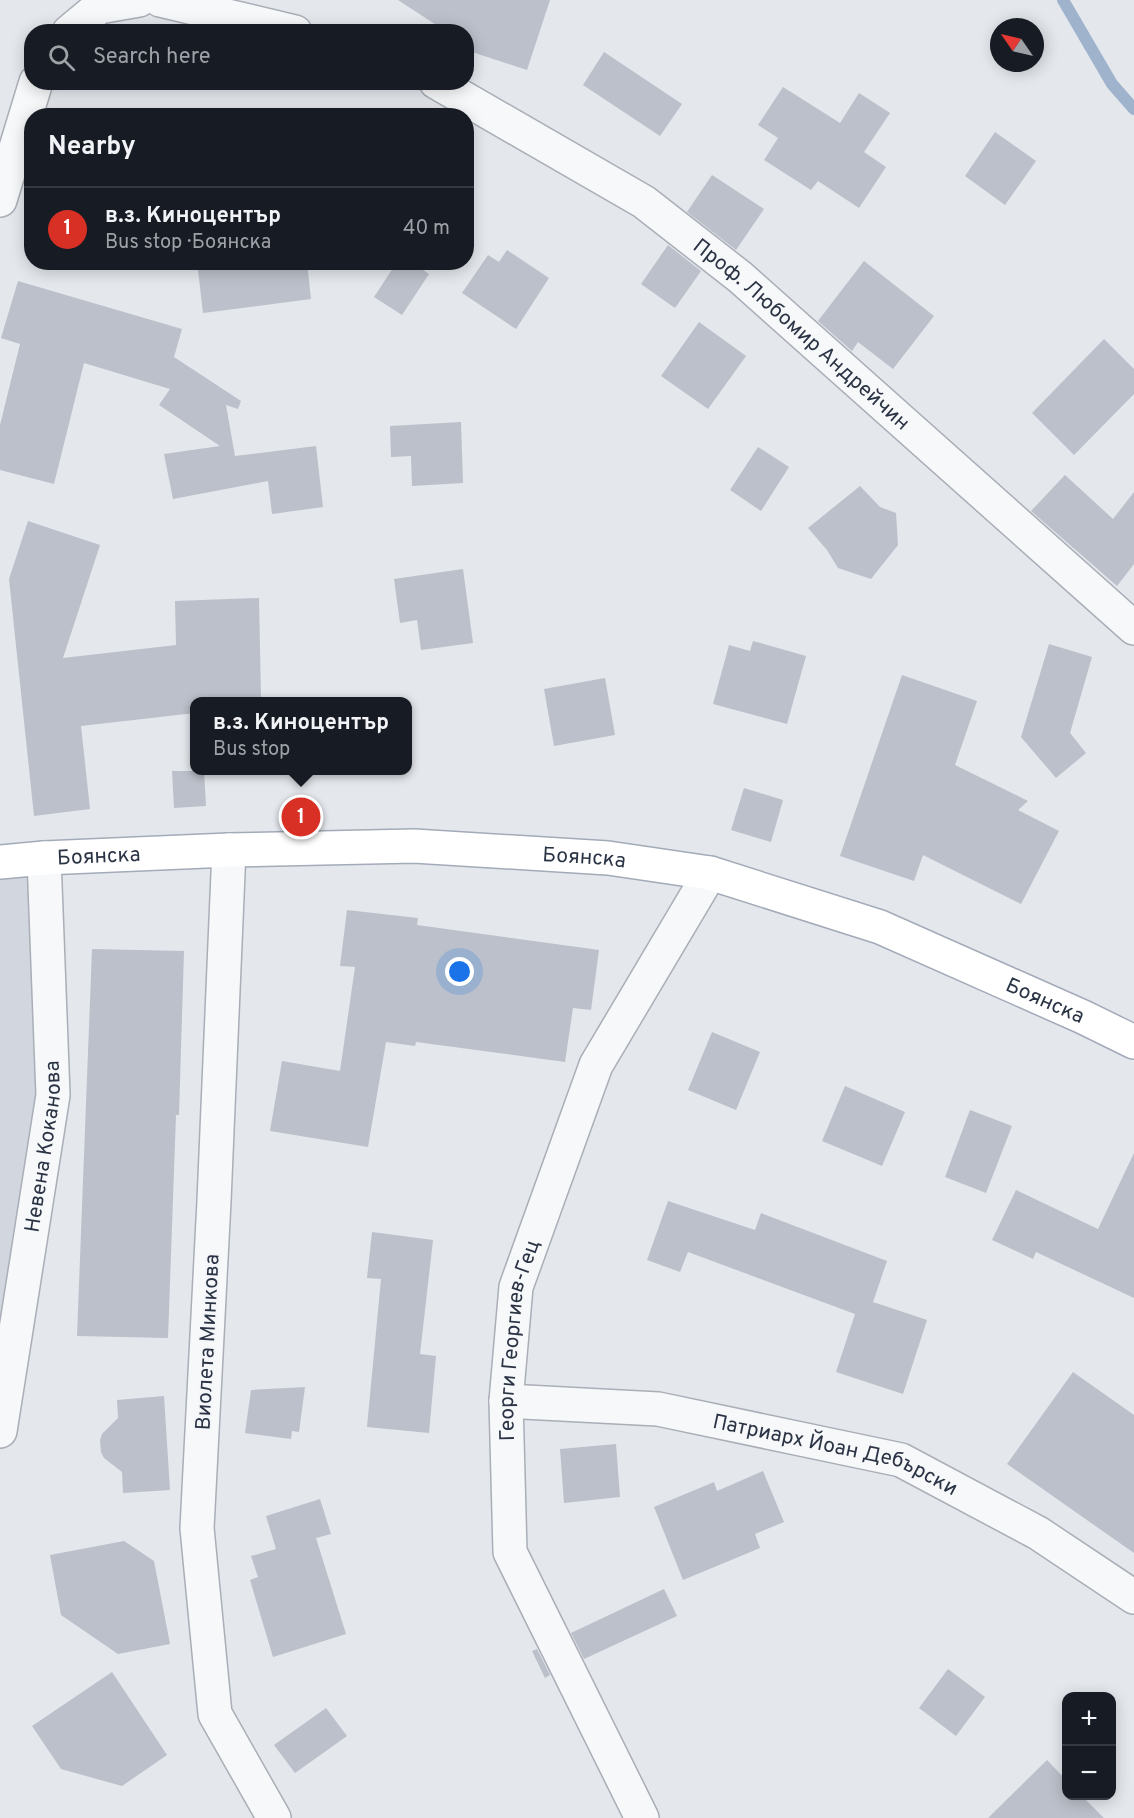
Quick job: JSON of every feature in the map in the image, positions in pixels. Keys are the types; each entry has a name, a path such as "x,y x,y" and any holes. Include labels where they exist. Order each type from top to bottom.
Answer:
{"main road":[{"name":"Боянска","path":"0,862 228,850 414,846 608,858 710,873 880,927 1134,1042"}],"street":[{"path":"79,24 99,8 139,0"},
{"path":"160,0 261,24"},
{"path":"28,108 34,90"},
{"name":"Проф. Любомир Андрейчин","path":"450,90 644,202 740,277 1134,628"},
{"path":"0,200 24,121"},
{"name":"Виолета Минкова","path":"228,850 214,1201 197,1528 215,1714 274,1818"},
{"name":"Невена Коканова","path":"0,1431 53,1095 44,858"},
{"name":"Георги Георгиев-Гец","path":"642,1818 510,1552 506,1401 516,1287 596,1065 710,873"},
{"name":"Патриарх Йоан Дебърски","path":"506,1401 658,1409 901,1460 1038,1533 1134,1597"}],"shaded area":[{"path":"44,858 53,1095 0,1423 0,862"}],"building":[{"path":"398,0 550,0 527,70 474,53 474,24 435,24"},
{"path":"604,52 682,104 660,136 583,85"},
{"path":"783,87 840,123 859,93 890,113 864,152 886,167 859,208 818,181 811,190 764,160 778,138 758,125"},
{"path":"995,132 1036,161 1005,205 965,176"},
{"path":"712,175 764,209 736,250 687,212"},
{"path":"668,245 701,271 675,308 641,284"},
{"path":"507,250 549,278 516,329 462,293 488,255 499,262"},
{"path":"864,261 934,316 893,369 858,342 852,351 818,321"},
{"path":"198,270 308,270 311,299 203,313"},
{"path":"392,270 423,270 429,274 402,315 374,297"},
{"path":"18,281 182,329 174,357 241,401 238,409 226,405 235,456 316,446 323,507 272,514 268,481 173,499 164,454 220,446 159,405 170,389 84,363 54,484 0,470 0,425 20,344 1,338"},
{"path":"699,322 746,356 708,409 661,376"},
{"path":"1104,339 1134,369 1134,394 1074,455 1032,413"},
{"path":"461,422 463,483 412,486 411,456 391,457 390,426"},
{"path":"758,447 789,467 761,511 730,490"},
{"path":"1065,475 1113,519 1134,492 1134,564 1117,586 1031,511"},
{"path":"860,486 880,507 896,513 898,545 871,579 838,568 827,550 808,528"},
{"path":"28,521 100,545 63,658 176,645 175,601 259,598 261,697 190,697 190,714 81,726 90,809 34,816 9,579"},
{"path":"463,569 473,643 421,650 417,620 400,623 394,579"},
{"path":"753,641 806,656 787,724 713,704 729,645 750,651"},
{"path":"1049,644 1092,657 1070,733 1086,753 1056,778 1021,737"},
{"path":"902,675 977,701 955,765 1028,801 1018,810 1059,831 1021,904 923,855 914,881 840,856"},
{"path":"605,678 615,735 554,746 544,689"},
{"path":"172,771 190,771 190,775 204,775 206,806 174,808"},
{"path":"744,788 783,800 771,842 731,830"},
{"path":"347,910 418,918 417,925 599,950 591,1010 573,1008 565,1062 416,1042 415,1046 386,1042 368,1147 270,1131 282,1061 340,1071 355,967 340,966"},
{"path":"92,949 184,951 168,1338 77,1336"},
{"path":"712,1032 760,1052 736,1110 688,1090"},
{"path":"845,1086 905,1112 882,1166 822,1141"},
{"path":"970,1110 1012,1126 986,1193 945,1177"},
{"path":"1134,1153 1134,1298 1036,1252 1033,1259 992,1240 1016,1190 1098,1229"},
{"path":"668,1201 755,1230 761,1213 887,1261 873,1302 927,1320 903,1394 836,1372 855,1314 688,1252 680,1272 647,1260"},
{"path":"372,1232 433,1240 420,1354 436,1356 429,1433 367,1427 381,1279 367,1278"},
{"path":"1073,1372 1134,1415 1134,1553 1007,1464"},
{"path":"305,1387 299,1432 292,1431 291,1439 245,1433 251,1390"},
{"path":"164,1396 170,1490 123,1493 122,1472 104,1458 101,1452 102,1434 118,1418 117,1400"},
{"path":"616,1444 620,1497 564,1503 560,1449"},
{"path":"763,1471 784,1522 755,1534 760,1548 683,1580 654,1507 714,1482 717,1491"},
{"path":"320,1499 331,1534 316,1538 346,1634 273,1657 250,1580 258,1577 251,1556 276,1549 266,1516"},
{"path":"124,1541 154,1561 170,1644 118,1654 61,1615 50,1555"},
{"path":"664,1589 677,1616 584,1659 571,1633"},
{"path":"537,1649 550,1675 545,1678 532,1651"},
{"path":"948,1669 985,1697 956,1736 919,1708"},
{"path":"112,1672 167,1755 122,1786 61,1769 32,1726"},
{"path":"326,1708 347,1736 295,1773 274,1745"},
{"path":"1047,1760 1062,1776 1062,1800 1086,1800 1104,1818 988,1818"}],"waterway":[{"path":"1063,0 1112,84 1134,109"}],"place":[{"name":"в.з. Киноцентър","path":"301,817"}]}
